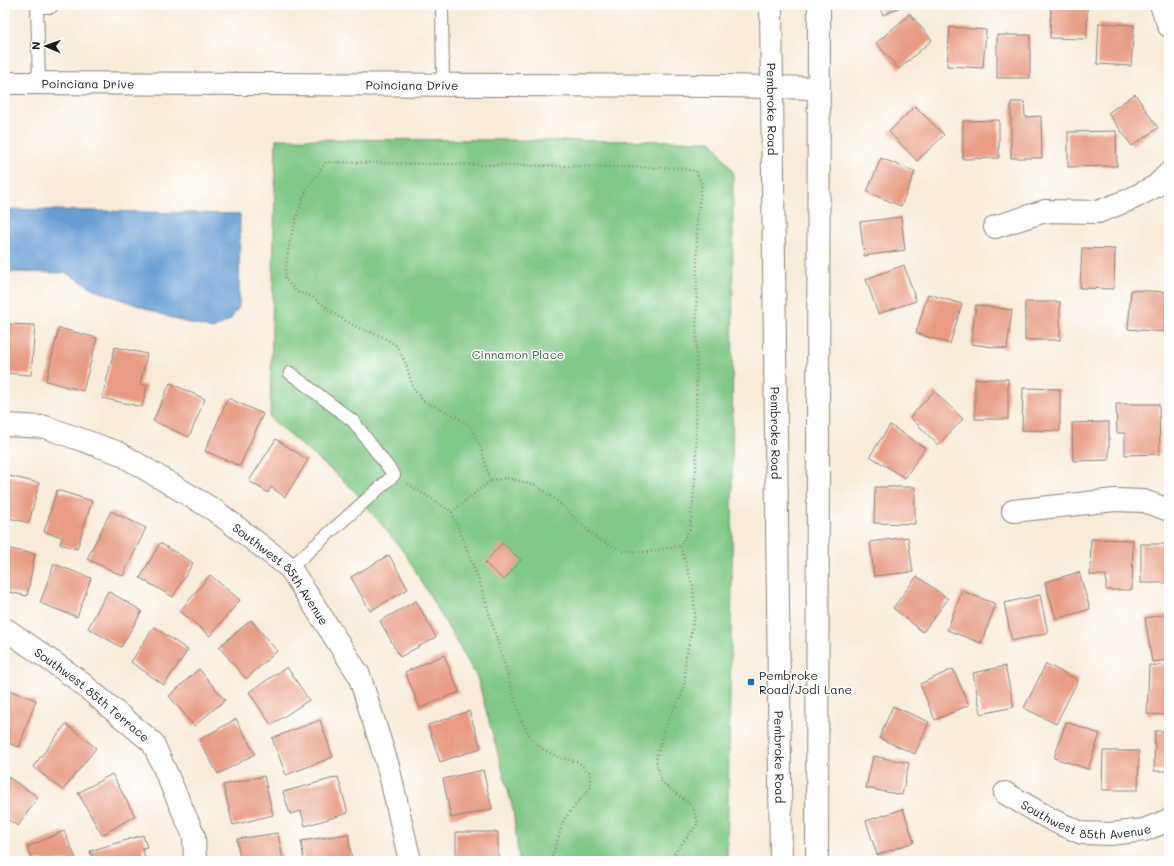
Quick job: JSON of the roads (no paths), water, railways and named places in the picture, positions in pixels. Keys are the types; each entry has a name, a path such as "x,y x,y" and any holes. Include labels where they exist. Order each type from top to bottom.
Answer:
{"street":[{"name":"Pembroke Road","path":"771,5 781,861"},
{"path":"816,861 819,5"},
{"path":"1161,5 1169,26"},
{"name":"Poinciana Drive","path":"5,83 443,84 819,88"},
{"path":"995,227 1045,212 1098,212 1131,199 1156,186 1169,173"},
{"name":"Southwest 85th Avenue","path":"5,425 45,427 119,454 214,510 290,568 359,675 388,766 410,861"},
{"path":"1013,511 1115,500 1144,502 1169,510"},
{"name":"Southwest 85th Terrace","path":"5,630 74,677 153,743 194,836 195,861"},
{"name":"Southwest 85th Avenue","path":"1005,793 1052,820 1082,833 1110,834 1144,830 1169,820"}],"lane":[{"path":"39,83 38,6 51,7"},
{"path":"442,10 443,84"},
{"path":"290,373 353,421 394,475 290,568"}],"water":[{"path":"5,209 240,214 239,307 230,320 213,329 177,320 96,290 66,273 5,272"}],"place":[{"name":"Pembroke Road/Jodi Lane","path":"751,682"}],"park label":[{"name":"Cinnamon Place","path":"518,354"}]}
